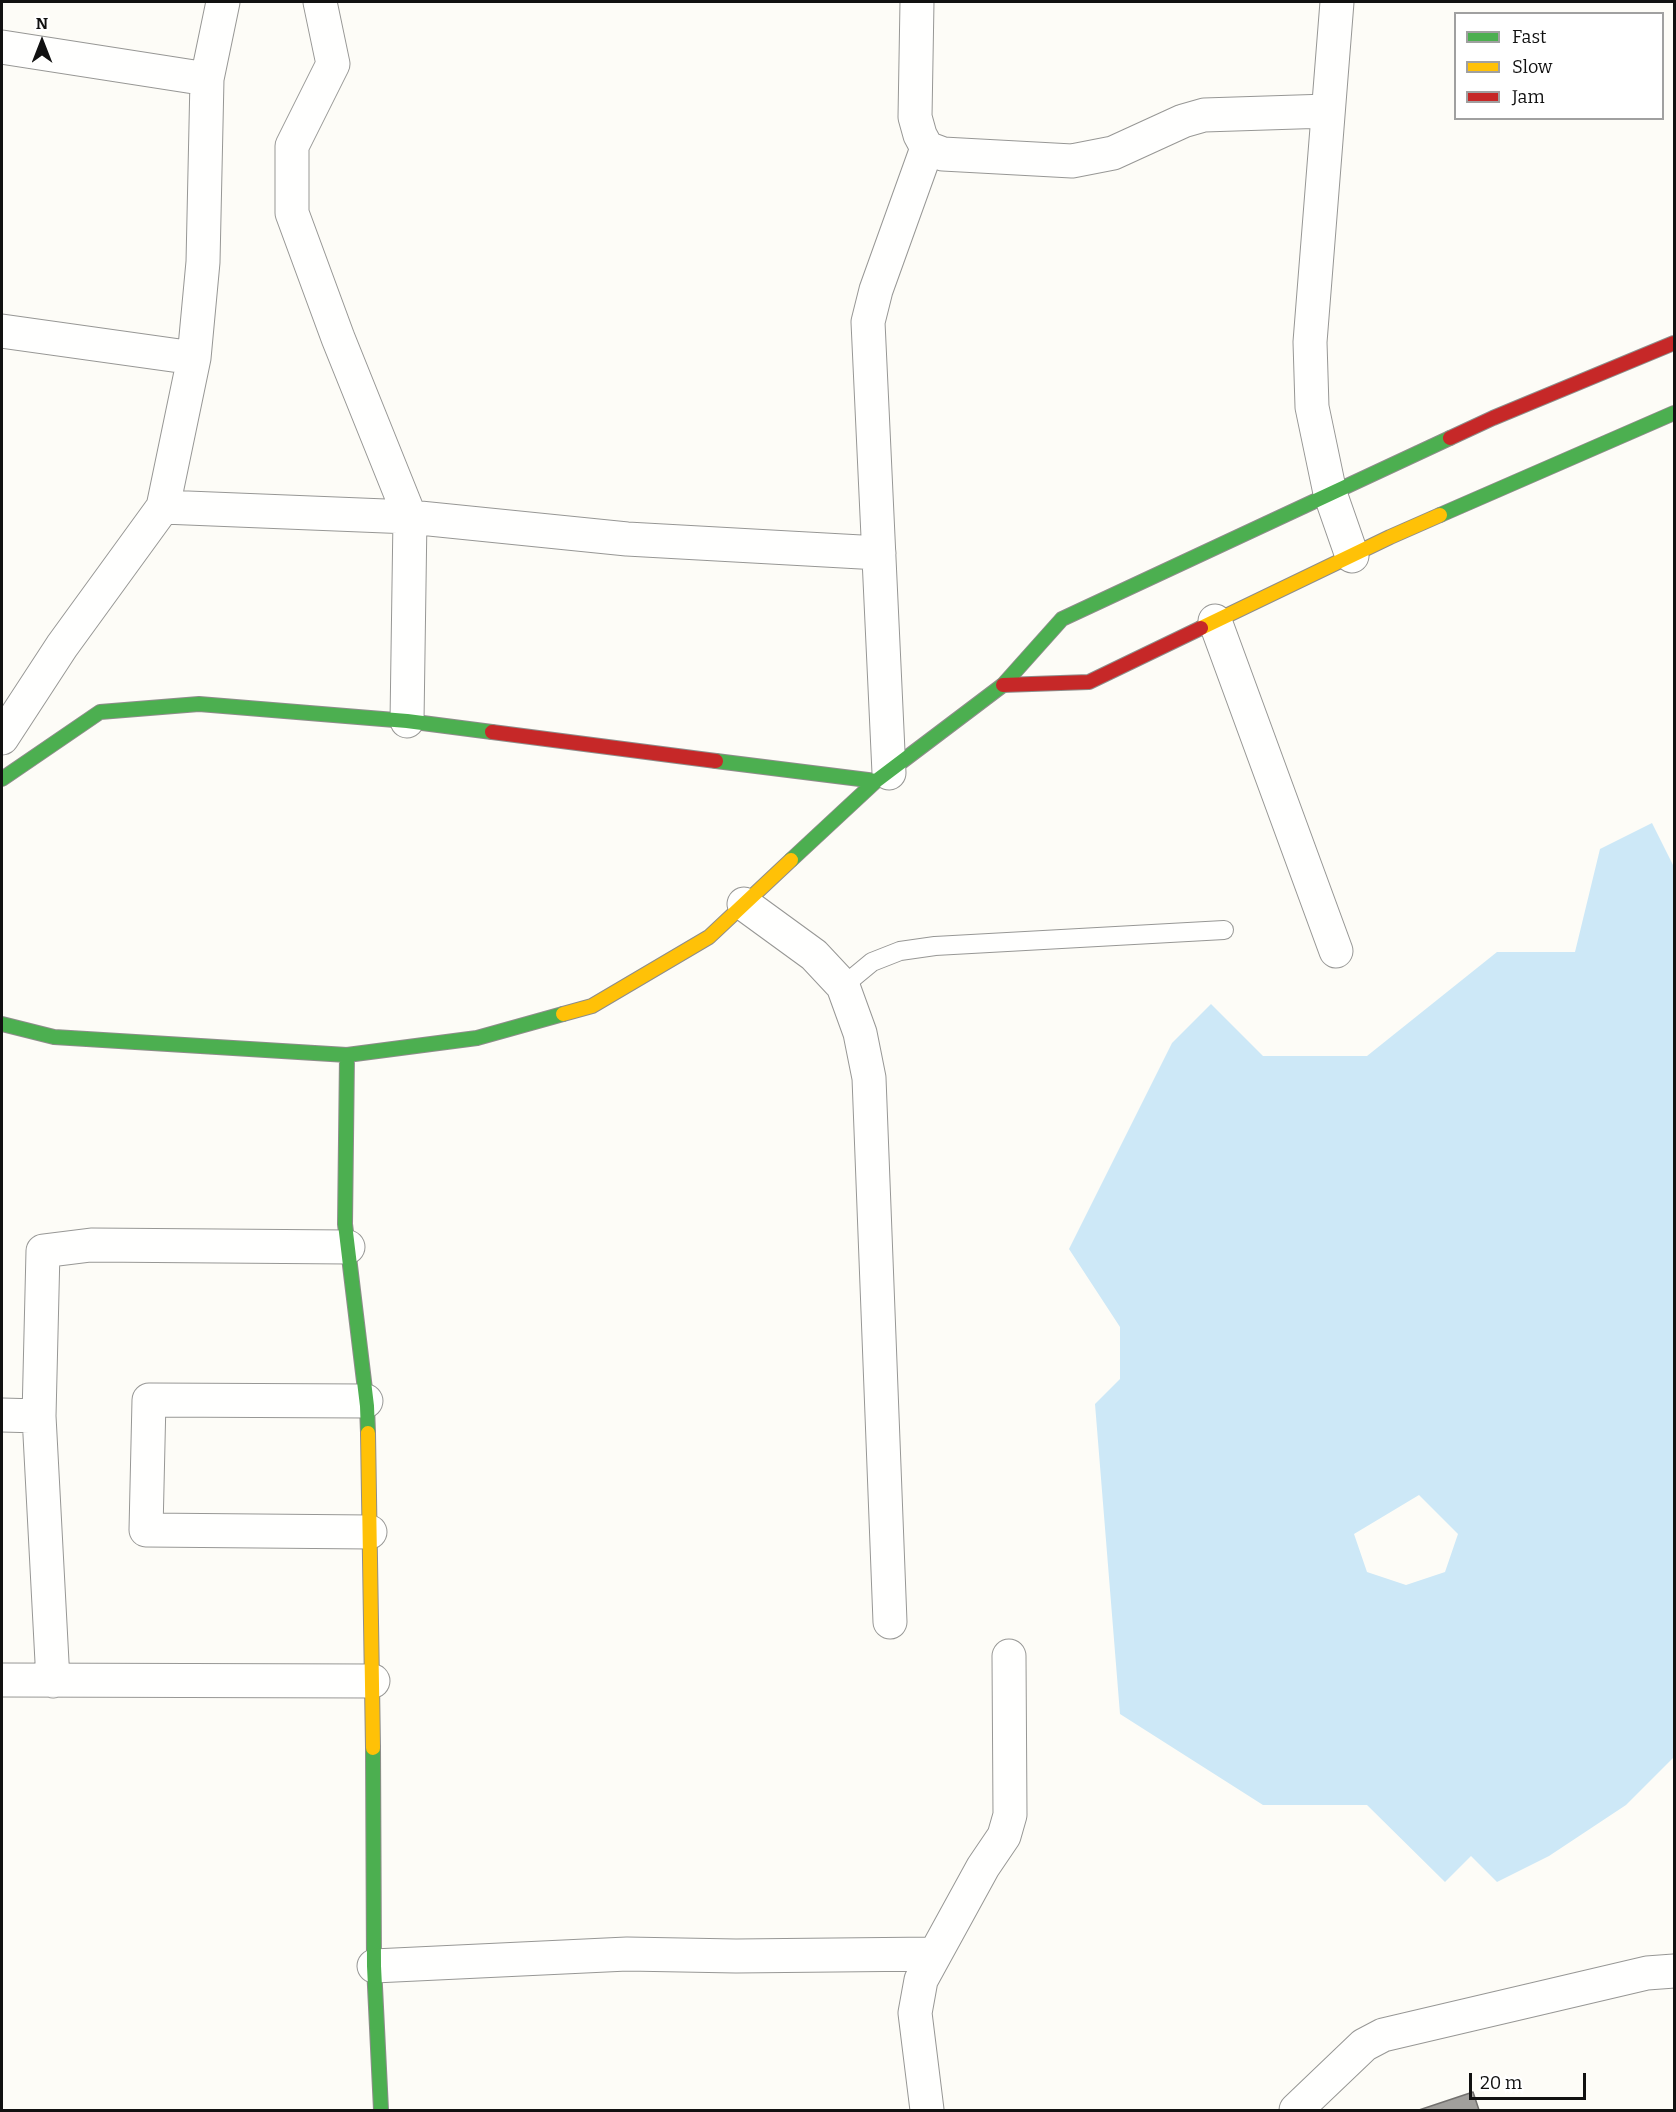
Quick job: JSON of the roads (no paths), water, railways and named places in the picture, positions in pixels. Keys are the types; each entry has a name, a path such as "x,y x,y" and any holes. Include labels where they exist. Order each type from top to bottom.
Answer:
{"street":[{"path":"2,738 62,646 163,507 194,358 203,262 207,79 223,2"},
{"path":"320,2 333,64 292,146 292,213 338,338 410,517 406,721"},
{"path":"917,2 915,117 920,135 927,148 943,154 1072,161 1113,153 1183,121 1204,115 1328,111"},
{"path":"1337,2 1310,342 1312,407 1330,493 1352,555"},
{"path":"2,47 207,79"},
{"path":"883,777 879,553 868,322 876,290 927,148"},
{"path":"2,331 194,358"},
{"path":"2,1024 54,1037 347,1055 477,1038 592,1006 708,937 883,777 1003,685 1062,619 1493,418 1674,343"},
{"path":"1003,685 1089,682 1352,555 1674,413"},
{"path":"163,507 410,517 627,539 879,553"},
{"path":"1215,621 1336,951"},
{"path":"2,779 100,712 199,704 406,721 883,777"},
{"path":"744,904 814,956 843,986 860,1033 869,1078 890,1622"},
{"path":"347,1055 345,1224 366,1401 373,1681 375,1966 381,2110"},
{"path":"52,1681 39,1416 43,1251 91,1245 348,1247"},
{"path":"366,1401 149,1400 146,1530 370,1532"},
{"path":"2,1415 39,1416"},
{"path":"927,2110 915,2013 921,1980 983,1867 1004,1836 1010,1815 1009,1656"},
{"path":"2,1680 373,1681"},
{"path":"375,1966 627,1954 736,1956 934,1954"},
{"path":"1296,2110 1364,2045 1383,2035 1647,1973 1674,1971"}],"lane":[{"path":"843,986 872,962 900,951 947,945 1224,930"}],"water":[{"path":"1652,823 1674,867 1674,1757 1626,1805 1549,1856 1497,1882 1471,1856 1445,1882 1367,1805 1263,1805 1120,1714 1095,1404 1120,1379 1120,1327 1069,1249 1172,1043 1211,1004 1263,1056 1367,1056 1497,952 1575,952 1600,849","holes":["1419,1495 1458,1534 1445,1572 1406,1585 1367,1572 1354,1534"]}]}
